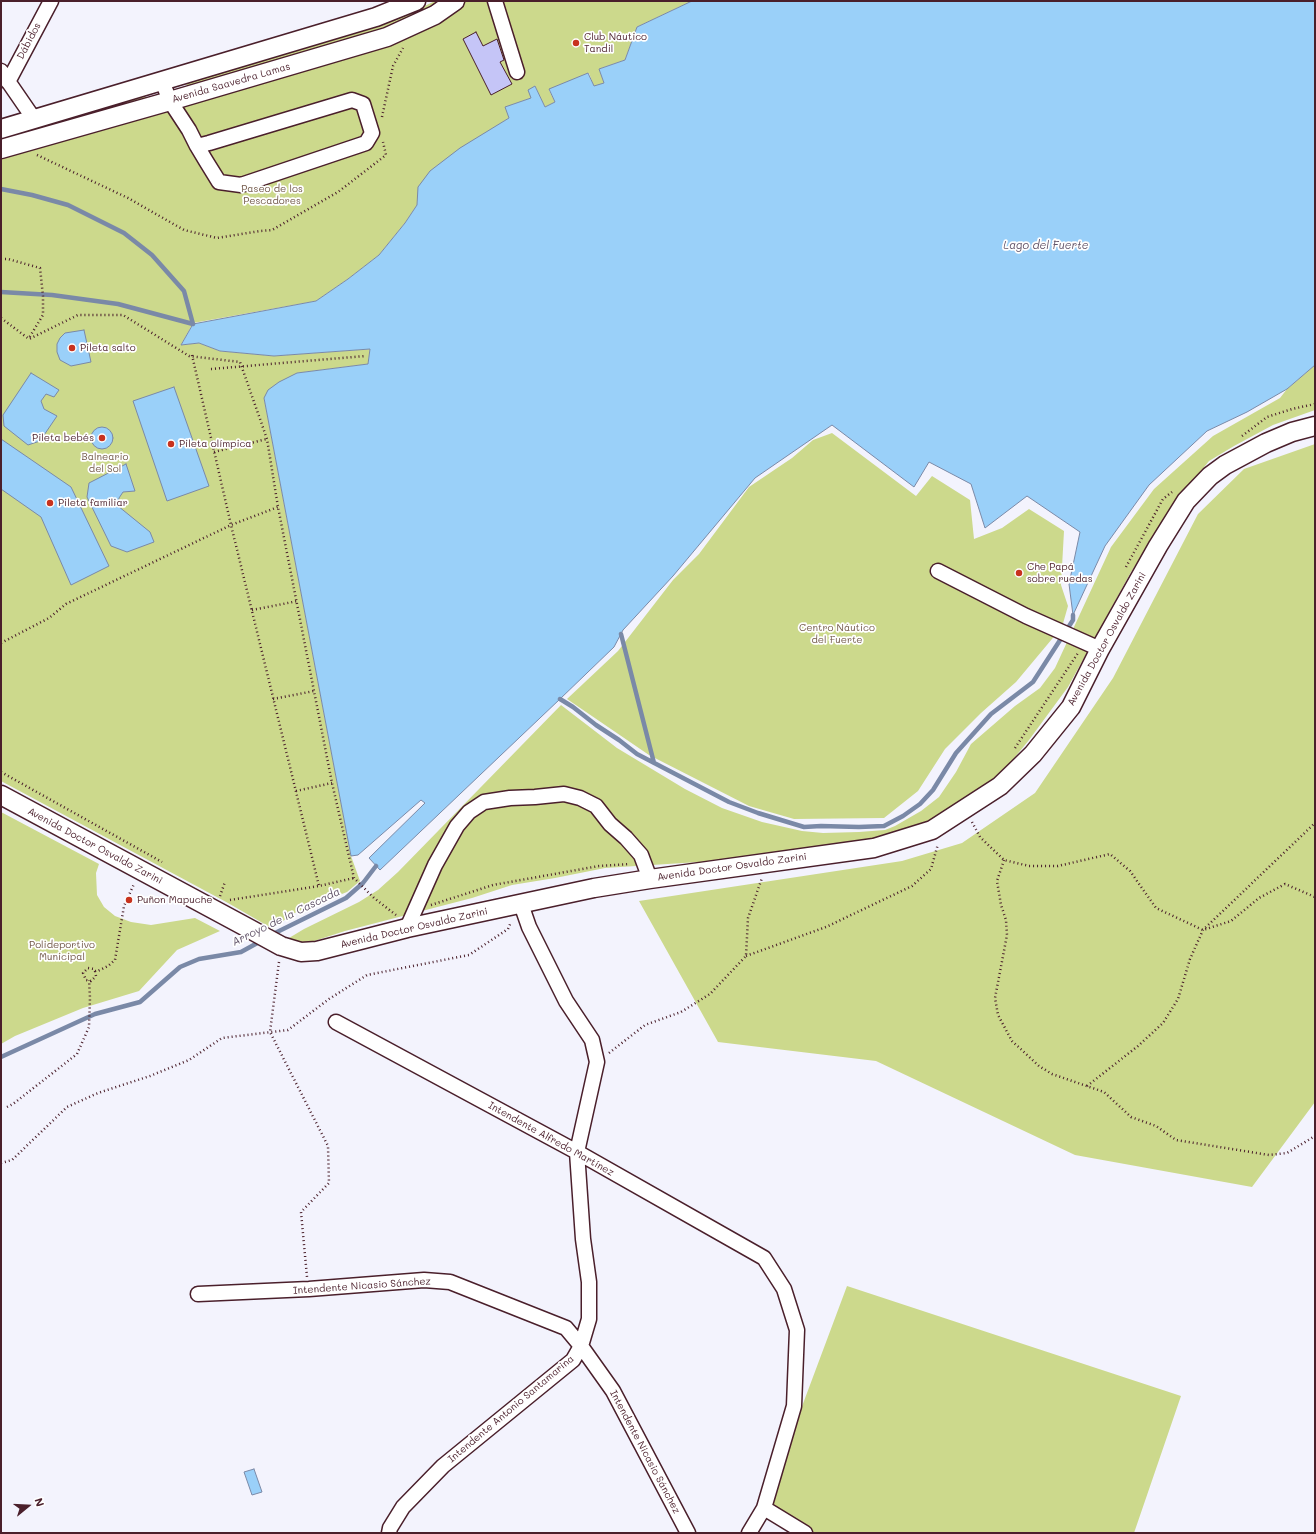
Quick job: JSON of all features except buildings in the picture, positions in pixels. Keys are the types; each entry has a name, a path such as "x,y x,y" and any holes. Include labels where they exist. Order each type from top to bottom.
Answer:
{"main road":[{"path":"1,128 376,17 416,1"},
{"name":"Avenida Saavedra Lamas","path":"1,149 387,37 435,15 455,1"},
{"name":"Avenida Doctor Osvaldo Zarini","path":"1,795 281,946 291,950 309,952 402,922 521,904 594,888 647,871 766,863 874,848 932,830 1000,786 1033,754 1070,707 1088,644 1158,546 1186,501 1210,476 1231,461 1266,443 1292,432 1315,426"}],"street":[{"name":"Dábidos","path":"4,77 51,1"},
{"path":"495,1 517,72"},
{"path":"4,77 34,119"},
{"path":"162,81 170,101 197,146 219,182 241,185 366,143 372,133 363,104 352,100 209,144 197,146"},
{"path":"938,571 1088,644"},
{"path":"402,922 415,910 435,865 457,826 468,812 484,802 510,798 564,794 580,798 596,806 610,824 626,838 641,855 647,871"},
{"name":"Intendente Antonio Santamarina","path":"389,1533 390,1528 402,1507 443,1466 573,1360 581,1346 589,1319 589,1282 583,1239 577,1152 597,1062 592,1040 566,1001 529,927 521,904"},
{"name":"Intendente Alfredo Martínez","path":"336,1022 577,1152 764,1258 784,1289 797,1330 794,1406 764,1508"},
{"name":"Intendente Nicasio Sánchez","path":"198,1294 309,1289 424,1280 450,1282 566,1328 581,1346 613,1391 688,1533"},
{"path":"749,1533 764,1508 805,1533"}],"path":[{"path":"1,259 8,259 40,268 43,296 43,315 29,339"},
{"path":"29,339 78,315 123,315 189,356 192,355 240,362 267,439 278,507 298,601 332,783 354,878 374,898 402,922"},
{"path":"1,318 29,339"},
{"path":"192,355 231,525 319,886"},
{"path":"211,369 365,356"},
{"path":"1240,438 1267,417 1315,404"},
{"path":"214,452 267,439"},
{"path":"1123,573 1163,499 1175,489"},
{"path":"1,643 49,618 66,604 231,525 278,507"},
{"path":"252,610 298,601"},
{"path":"1014,749 1088,644"},
{"path":"273,700 314,691"},
{"path":"1,772 169,866"},
{"path":"296,791 332,783"},
{"path":"965,809 980,837 1004,860 1029,866 1058,866 1110,854 1130,871 1156,908 1203,930 1231,921 1259,898 1285,884 1315,897"},
{"path":"597,1062 645,1025 681,1012 710,994 746,956 826,927 912,886 931,869 937,844 947,821"},
{"path":"1086,1086 1138,1046 1163,1023 1178,999 1190,959 1203,930 1315,823"},
{"path":"1004,860 997,881 1001,905 1006,920 1007,935 995,998 998,1015 1012,1041 1039,1066 1052,1074 1104,1092 1131,1117 1156,1126 1176,1140 1269,1156 1287,1153 1315,1136"},
{"path":"746,956 748,918 758,892 766,863"},
{"path":"402,922 415,910 493,885 599,866 647,871"},
{"path":"95,971 108,966 115,960 124,906 141,871"},
{"path":"230,900 319,886 354,878"},
{"path":"214,891 238,905"},
{"path":"1,1163 12,1160 67,1107 98,1093 150,1076 190,1060 222,1038 288,1030 329,999 367,975 469,955 508,929 521,904"},
{"path":"389,917 402,922"},
{"path":"281,946 270,1032 328,1146 329,1183 301,1212 309,1289"},
{"path":"89,980 86,980 83,973 88,968 94,969 95,971"},
{"path":"89,980 91,981 96,976 95,971"},
{"path":"7,1107 13,1104 77,1054 89,1027 89,980"}],"green space":[{"path":"435,1 440,1 432,7 405,20 370,33 187,86 186,83 369,29 404,16"},
{"path":"465,1 692,1 637,27 625,60 599,69 604,83 594,87 589,73 549,90 555,102 545,107 535,86 531,98 506,107 509,118 492,129 419,187 417,205 405,223 379,255 316,301 193,323 181,345 199,343 220,351 274,356 370,349 368,364 297,373 264,398 351,856 360,881 347,892 292,914 273,929 228,903 1,781 1,154 445,15"},
{"path":"145,96 146,98 1,140 1,137"},
{"path":"1315,365 1315,410 1273,425 1209,461 1181,496 1131,572 1068,687 1029,740 1002,773 927,823 895,836 808,850 765,853 730,860 605,868 512,885 472,898 345,931 311,942 302,943 289,938 359,902 378,890 398,872 561,705 617,748 685,789 722,808 762,822 802,831 823,833 859,832 885,830 895,826 921,811 939,797 956,772 971,744 1015,706 1040,688 1055,668 1111,547 1154,489 1213,436 1280,398 1287,389"},
{"name":"Centro Náutico del Fuerte","path":"832,433 916,496 932,476 970,500 974,539 1002,528 1029,509 1064,531 1061,585 1068,606 1062,627 1016,682 981,713 945,749 918,791 884,818 794,819 749,806 649,755 567,699 618,651 673,580 699,554 749,487 792,458 813,440"},
{"path":"1315,444 1315,1102 1252,1187 1075,1155 876,1061 718,1042 639,901 902,861 962,843 1035,793 1113,678 1198,514 1244,469"},
{"name":"Polideportivo Municipal","path":"1,812 99,864 96,873 97,895 104,907 115,916 131,922 151,925 195,918 220,931 177,950 139,991 83,1008 15,1036 1,1044"},
{"path":"847,1286 1181,1396 1134,1533 805,1533 764,1508"}],"water":[{"name":"Lago del Fuerte","path":"692,1 1315,1 1315,365 1287,389 1247,412 1207,431 1149,485 1105,546 1073,615 1069,584 1080,532 1027,496 985,528 971,484 929,462 914,487 832,425 755,478 673,576 623,630 614,647 380,870 369,858 425,803 421,800 358,855 351,856 264,398 268,390 279,382 297,373 368,364 370,349 274,356 220,351 199,343 181,345 193,324 316,301 379,255 405,223 417,205 418,187 430,171 460,148 509,118 505,107 531,98 528,90 535,86 545,107 555,102 549,89 588,73 594,86 604,83 599,69 625,60 637,27"},
{"name":"Pileta salto","path":"84,330 91,362 71,366 60,360 57,352 57,344 60,338 65,333"},
{"path":"31,373 59,390 54,397 46,394 41,401 44,409 57,416 40,441 28,445 4,426 3,415"},
{"name":"Pileta olímpica","path":"174,387 209,486 167,501 133,401"},
{"name":"Pileta bebés","path":"102,427 110,430 113,438 110,446 102,449 94,446 91,438 94,430"},
{"name":"Pileta familiar","path":"1,439 71,487 109,566 71,585 41,517 1,489"},
{"path":"126,464 135,491 123,492 119,498 118,506 150,532 154,542 127,552 111,546 87,497 89,483"},
{"path":"254,1469 262,1492 252,1495 244,1472"}],"waterway":[{"path":"1,189 32,195 68,205 124,233 152,255 184,291 193,324"},
{"path":"1,292 52,295 118,304 193,324"},
{"path":"560,699 637,754 729,802 758,813 804,827 884,826 903,816 920,804 933,790 956,753 991,714 1033,682 1073,620 1073,615"},
{"path":"621,634 654,763"},
{"name":"Arroyo de la Cascada","path":"271,935 346,898 363,883 376,866"},
{"name":"Arroyo de la Cascada","path":"1,1057 95,1014 140,1002 180,967 199,959 241,952 261,941"}],"place":[{"name":"Club Náutico Tandil","path":"576,43"},
{"name":"Pileta salto","path":"72,348"},
{"name":"Pileta bebés","path":"102,438"},
{"name":"Pileta olímpica","path":"171,444"},
{"name":"Pileta familiar","path":"50,503"},
{"name":"Che Papá sobre ruedas","path":"1019,573"},
{"name":"Puñon Mapuche","path":"129,900"}],"park label":[{"name":"Paseo de los Pescadores","path":"272,194"},
{"name":"Balneario del Sol","path":"105,462"}]}
